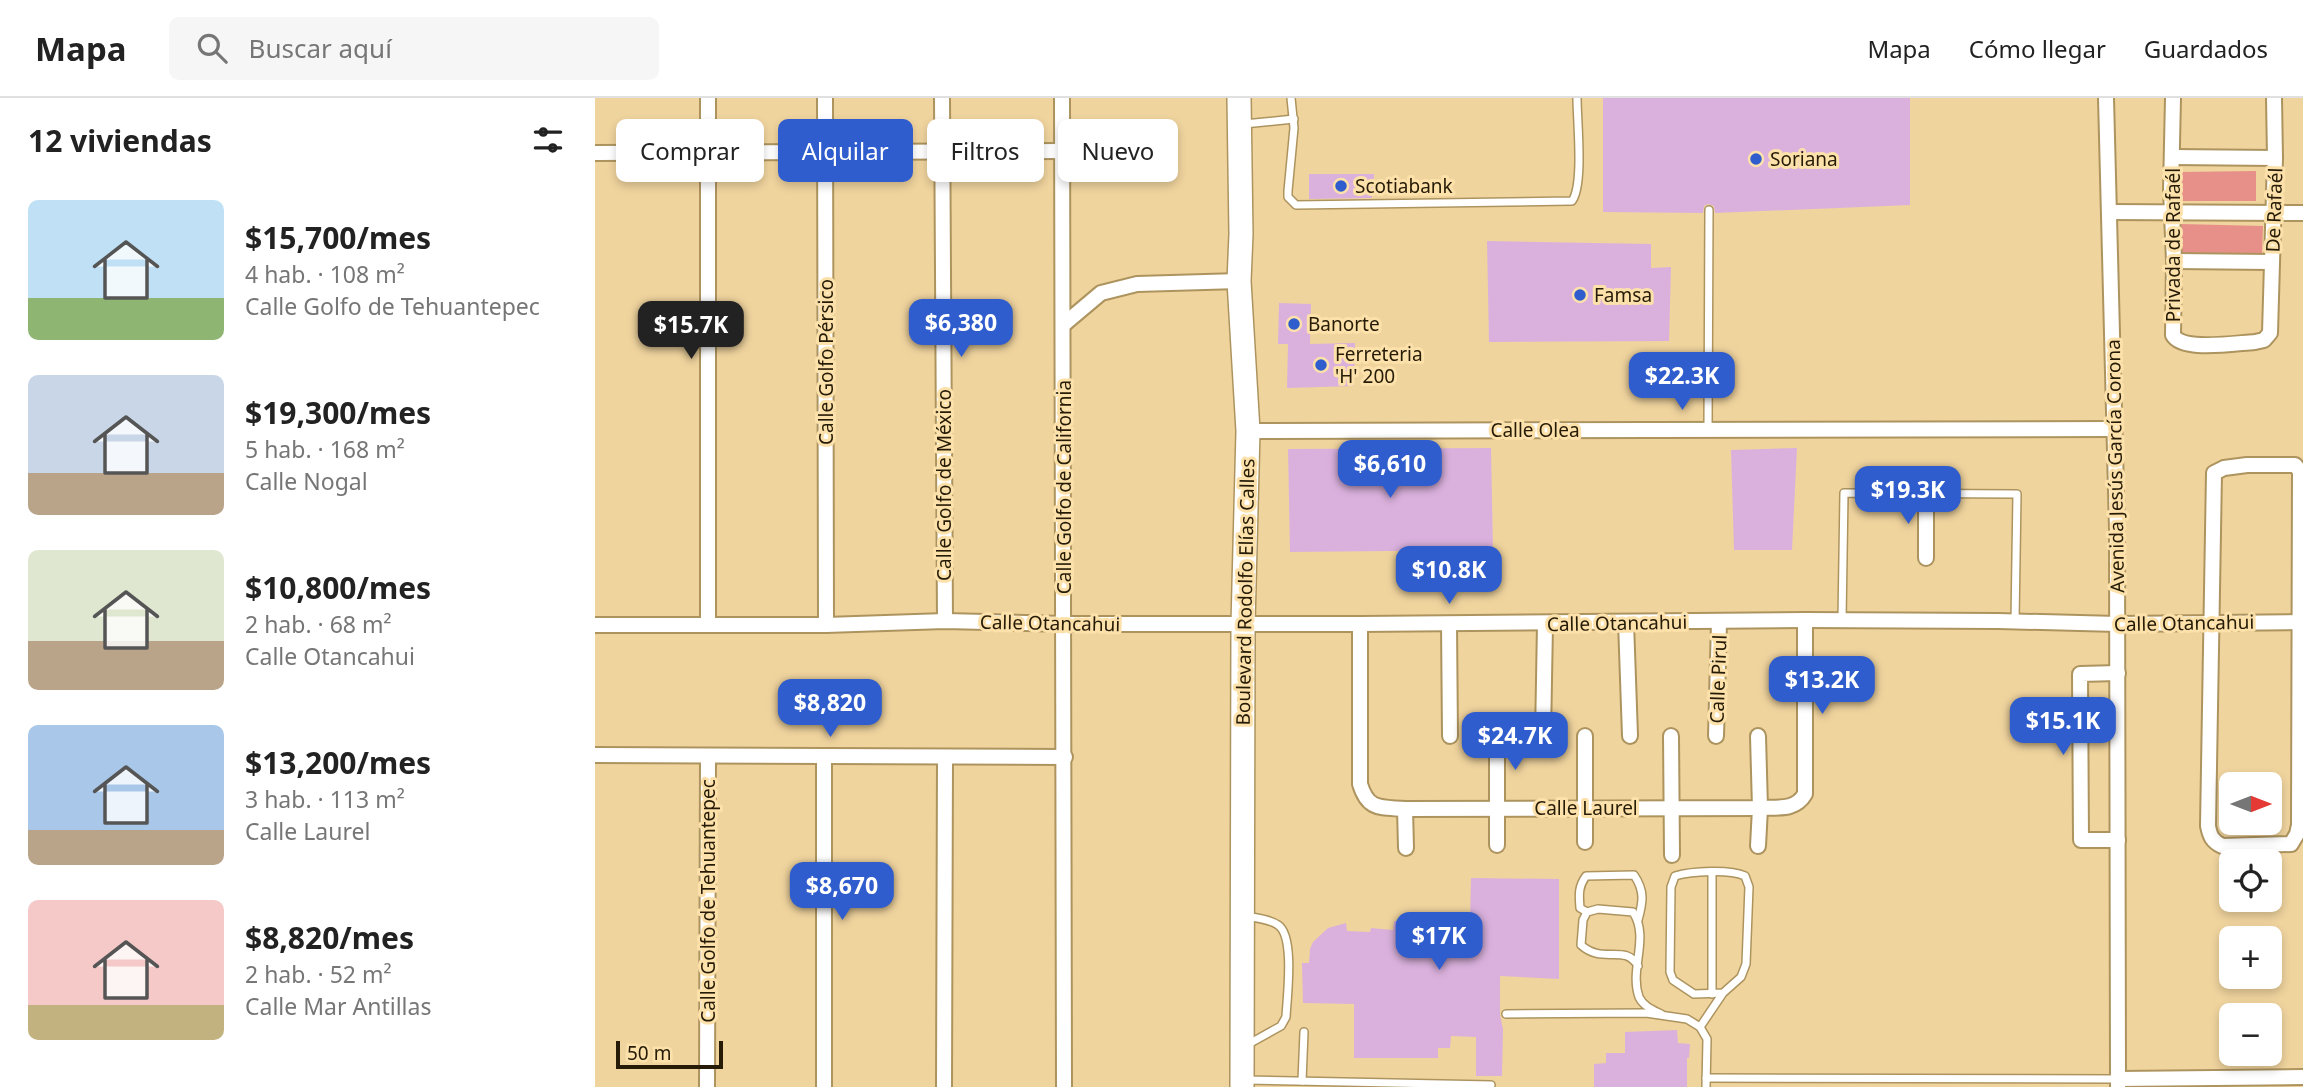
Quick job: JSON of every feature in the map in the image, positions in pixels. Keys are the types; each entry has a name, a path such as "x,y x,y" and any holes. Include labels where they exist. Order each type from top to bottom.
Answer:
{"main road":[{"name":"Boulevard Rodolfo Elías Calles","path":"1239,98 1240,281 1248,431 1243,624 1242,1083"}],"street":[{"path":"708,98 708,119"},
{"name":"Calle Golfo Pérsico","path":"825,98 825,119"},
{"name":"Calle Golfo de México","path":"942,98 942,119"},
{"name":"Calle Golfo de California","path":"1062,98 1062,119"},
{"name":"Avenida Jesús García Corona","path":"2106,98 2118,624 2118,1083"},
{"name":"Privada de Rafaél","path":"2173,98 2171,212 2174,261 2172,326 2175,340 2192,345 2255,342 2266,339"},
{"name":"De Rafaél","path":"2266,339 2271,330 2274,98"},
{"path":"595,153 616,153"},
{"name":"De Rafaél","path":"2173,157 2275,158"},
{"path":"708,182 708,624"},
{"name":"Calle Golfo Pérsico","path":"825,182 826,625"},
{"name":"Calle Golfo de México","path":"942,182 945,621"},
{"name":"Calle Golfo de California","path":"1062,182 1064,1087"},
{"path":"2109,212 2303,213"},
{"name":"De Rafaél","path":"2174,261 2272,262"},
{"path":"1063,325 1101,293 1137,284 1240,281"},
{"name":"Calle Olea","path":"1248,431 2115,429"},
{"path":"2248,465 2295,465 2300,471 2299,825 2291,844 2222,846 2210,836 2212,622 2214,473 2224,468 2248,465"},
{"path":"1926,494 1926,558"},
{"name":"Calle Otancahui","path":"595,625 826,625 945,621 1065,624 2301,622"},
{"name":"Calle Laurel","path":"1360,624 1360,784 1369,803 1378,807 1405,809 1760,808 1793,807 1800,803 1805,794 1805,621"},
{"path":"1626,622 1630,736"},
{"name":"Calle Pirul","path":"1716,736 1719,622"},
{"path":"1449,624 1450,736"},
{"path":"1543,736 1545,624"},
{"path":"2117,840 2081,840 2080,674 2118,673"},
{"path":"1497,736 1497,845"},
{"path":"1585,736 1585,842"},
{"path":"1671,736 1672,855"},
{"path":"1758,736 1758,846"},
{"path":"595,755 1065,757"},
{"name":"Calle Golfo de Tehuantepec","path":"707,1087 708,757"},
{"path":"824,757 824,1087"},
{"path":"944,1087 945,757"},
{"path":"1405,809 1406,848"},
{"path":"2118,1083 2303,1077"}],"lane":[{"path":"1291,98 1294,118 1288,197 1296,205 1569,202 1575,196 1578,179 1577,98"},
{"path":"1240,125 1294,118"},
{"path":"1708,430 1709,210"},
{"path":"1842,621 1844,493 2017,494 2015,621"},
{"path":"1700,1027 1723,993 1741,977 1746,964 1749,887 1745,876 1737,872 1685,873 1675,876 1671,887 1670,972 1673,980 1694,994 1723,993"},
{"path":"1711,994 1712,873"},
{"path":"1638,920 1643,892 1634,875 1586,876 1580,884 1580,908 1587,912 1619,909 1633,912 1638,920 1641,932 1639,998 1647,1007 1661,1014"},
{"path":"1587,912 1583,920 1581,945 1598,955 1627,955 1634,959 1638,966"},
{"path":"1242,915 1276,923 1284,930 1288,942 1286,1017 1281,1026 1242,1047"},
{"path":"1506,1014 1661,1014 1687,1019 1700,1027 1707,1039 1706,1087"},
{"path":"1302,1081 1304,1032"},
{"path":"1706,1078 2118,1083"},
{"path":"1242,1083 1302,1081 1491,1085"}],"shaded area":[{"path":"2256,171 2256,201 2180,201 2180,172"},
{"path":"2181,224 2263,226 2262,254 2180,253"}],"building":[{"name":"Soriana","path":"1603,98 1910,98 1910,205 1715,213 1714,206 1708,204 1704,206 1703,213 1603,212"},
{"name":"Scotiabank","path":"1309,174 1374,174 1372,198 1309,199"},
{"name":"Famsa","path":"1487,241 1651,244 1651,268 1671,267 1669,341 1489,342"},
{"name":"Ferreteria 'H' 200","path":"1279,303 1311,304 1310,344 1355,343 1354,386 1287,388 1288,344 1278,344"},
{"path":"1491,448 1493,550 1290,552 1288,449"},
{"path":"1797,448 1792,550 1734,550 1731,450"},
{"path":"1471,878 1559,879 1559,979 1500,976 1502,1076 1476,1076 1476,1037 1451,1036 1450,1048 1438,1048 1438,1058 1354,1058 1354,1004 1303,1003 1302,963 1309,963 1313,942 1328,928 1346,923 1347,931 1370,932 1371,928 1393,930 1394,921 1470,921"},
{"path":"1677,1030 1678,1043 1690,1044 1687,1087 1594,1087 1594,1064 1606,1063 1606,1053 1625,1053 1625,1032"}],"place":[{"name":"Soriana","path":"1756,159"},
{"name":"Scotiabank","path":"1341,186"},
{"name":"Famsa","path":"1580,295"},
{"name":"Banorte","path":"1294,324"},
{"name":"Ferreteria 'H' 200","path":"1321,365"}]}
